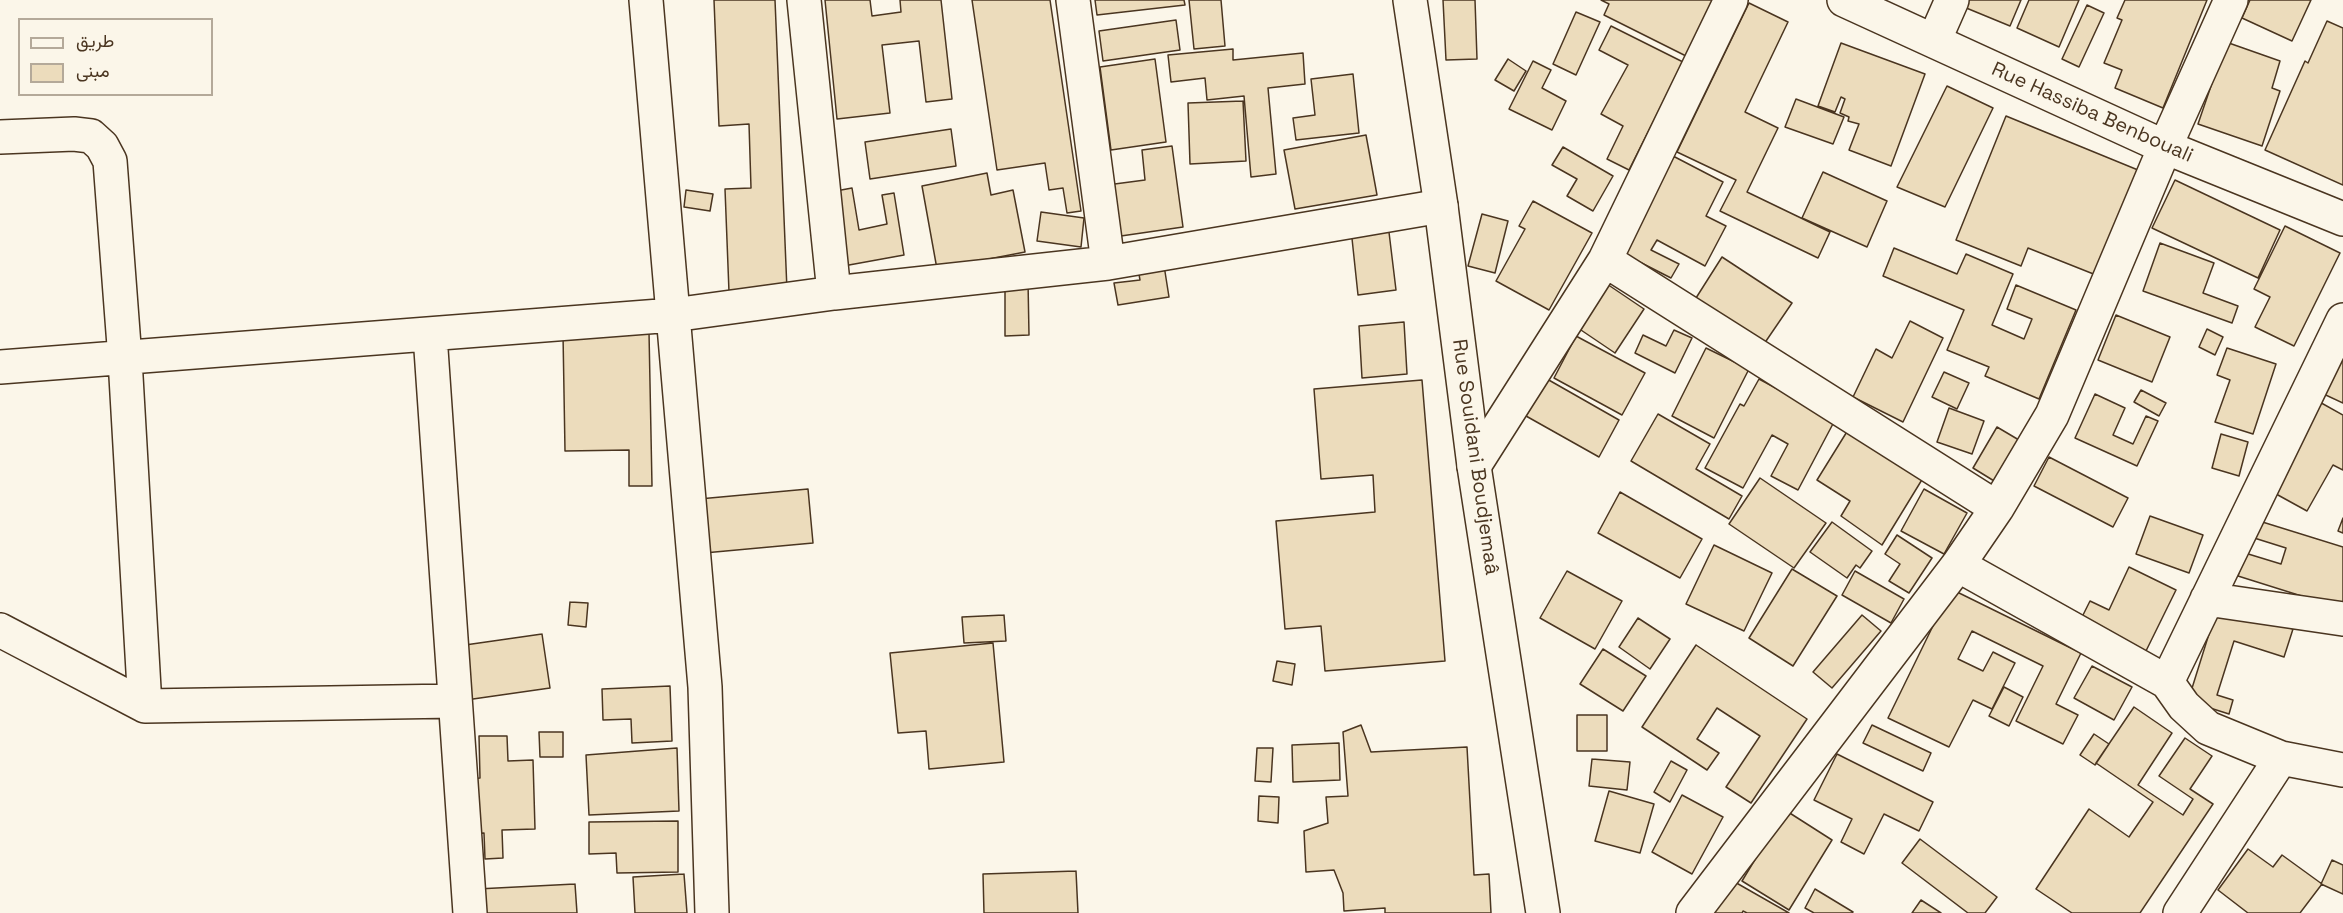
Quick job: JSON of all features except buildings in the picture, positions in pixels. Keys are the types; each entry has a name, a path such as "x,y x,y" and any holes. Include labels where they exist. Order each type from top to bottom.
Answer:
{"street":[{"path":"646,0 705,687 712,913"},
{"path":"804,0 834,293"},
{"path":"1072,0 1108,263"},
{"name":"Rue Souidani Boudjemaâ","path":"1410,0 1441,206 1474,466 1543,913"},
{"path":"1474,466 1605,260 1731,0"},
{"name":"Rue Hassiba Benbouali","path":"1844,0 2165,147 2343,219"},
{"path":"1934,42 1952,0"},
{"path":"1693,913 1958,565 1997,508 2052,415 2230,0"},
{"path":"0,138 74,134 91,136 102,146 110,161 125,359 145,706"},
{"path":"0,367 673,315 834,293 1108,263 1441,206"},
{"path":"1605,260 1997,508"},
{"path":"2168,682 2343,320"},
{"path":"430,335 470,913"},
{"path":"1958,565 2168,682 2184,706 2208,728 2281,758 2343,770"},
{"path":"2208,599 2343,619"},
{"path":"0,630 145,706 454,701"},
{"path":"2180,913 2281,758"}]}
